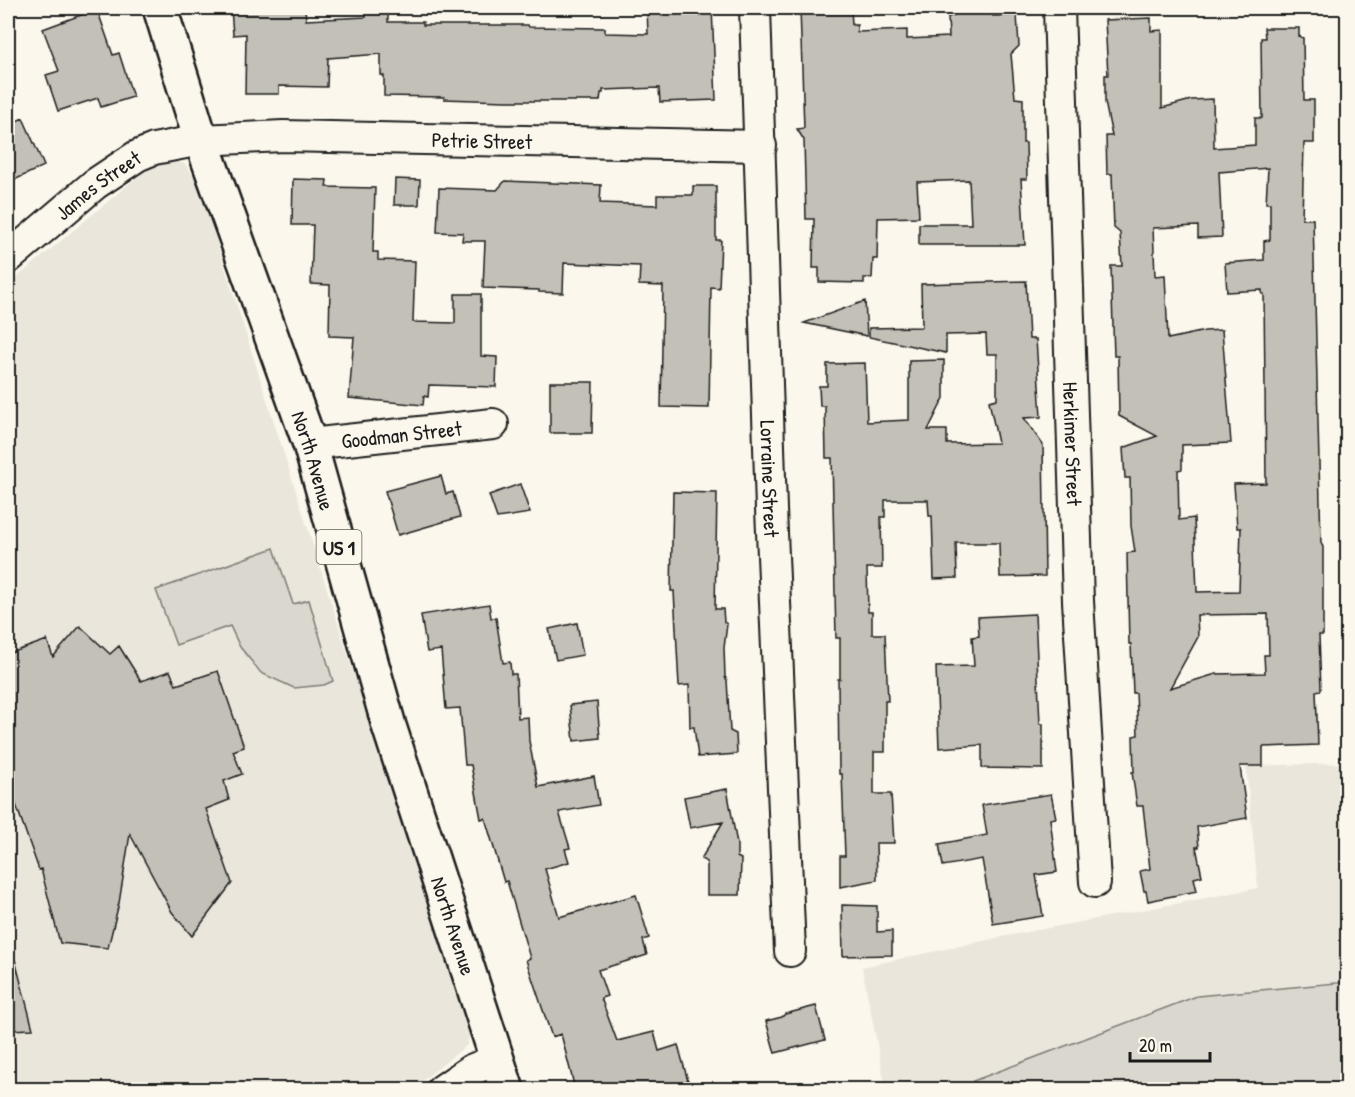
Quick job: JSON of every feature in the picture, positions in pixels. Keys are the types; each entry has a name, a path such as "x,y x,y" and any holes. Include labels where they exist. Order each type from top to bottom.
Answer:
{"main road":[{"name":"North Avenue","path":"160,8 201,140 309,444 389,726 503,1074"}],"street":[{"name":"Lorraine Street","path":"755,8 771,509 790,951"},
{"name":"Herkimer Street","path":"1059,8 1078,601 1095,882"},
{"name":"Petrie Street","path":"201,140 283,136 761,146"},
{"name":"James Street","path":"8,258 95,184 129,161 154,149 201,140"},
{"name":"Goodman Street","path":"309,444 493,424"},
{"path":"442,1089 471,1070 503,1074"}],"shaded area":[{"path":"173,159 186,165 198,183 469,1036 467,1045 412,1089 8,1089 8,469 14,467 8,451 8,285 154,163"},
{"path":"274,548 293,604 309,600 333,681 324,685 294,688 261,673 240,647 230,626 176,645 156,590"},
{"path":"1347,763 1347,1089 886,1089 862,967 1006,936 1258,888 1246,766"},
{"path":"1347,982 1347,1089 975,1089 973,1081 1197,996"}],"building":[{"path":"231,8 305,8 306,20 366,17 365,8 388,8 388,22 423,22 423,25 605,28 605,33 648,34 647,8 712,8 716,100 660,102 659,88 603,90 600,101 506,101 384,96 381,54 328,58 327,87 279,86 279,94 245,94 246,34 233,35"},
{"path":"800,8 851,8 852,25 857,25 857,32 907,30 907,39 949,37 948,17 957,14 991,12 993,16 1017,15 1019,46 1011,54 1015,98 1023,99 1023,143 1026,143 1027,179 1021,179 1025,245 919,245 919,224 971,224 969,180 917,182 919,217 878,218 877,259 873,259 872,278 864,278 864,283 819,282 819,268 813,268 814,219 806,219 804,140 797,129 804,128"},
{"path":"97,9 113,55 119,53 133,97 101,107 98,98 58,111 46,75 59,71 43,29"},
{"path":"1151,18 1151,31 1162,30 1162,108 1191,100 1213,99 1214,148 1255,145 1255,118 1262,118 1261,38 1265,38 1264,28 1299,28 1299,36 1303,38 1304,100 1314,100 1314,143 1304,143 1302,219 1313,219 1321,543 1323,547 1323,635 1319,635 1321,690 1316,691 1318,745 1263,747 1263,766 1240,766 1247,818 1197,827 1199,847 1196,847 1202,876 1194,878 1197,891 1148,901 1140,871 1150,869 1143,806 1137,806 1132,772 1134,772 1133,736 1138,735 1136,693 1133,693 1131,644 1129,644 1127,553 1135,552 1131,526 1130,478 1125,478 1123,448 1157,436 1119,416 1118,356 1114,356 1111,266 1122,266 1120,233 1114,228 1112,174 1107,174 1106,136 1112,136 1105,102 1105,75 1108,75 1105,20","holes":["1268,168 1266,203 1270,203 1270,240 1264,241 1264,260 1225,263 1227,292 1262,290 1264,294 1266,483 1234,484 1237,528 1241,528 1239,591 1197,592 1194,518 1179,520 1178,470 1182,469 1182,445 1231,443 1222,330 1205,331 1168,339 1165,275 1155,276 1153,228 1198,226 1198,238 1222,237 1219,172","1268,614 1269,655 1264,655 1265,673 1216,674 1170,688 1198,637 1197,615"]},
{"path":"23,118 44,166 8,183 8,125"},
{"path":"293,179 327,180 326,187 375,188 373,252 378,252 378,260 415,261 413,322 455,323 455,294 481,294 481,356 497,357 496,387 429,385 428,397 424,396 423,405 349,398 354,337 329,336 330,285 311,284 313,225 292,225"},
{"path":"395,179 420,180 419,205 394,205"},
{"path":"505,181 601,185 600,203 657,205 657,195 693,195 693,186 716,186 716,240 721,240 719,288 711,287 709,408 661,407 663,286 639,285 640,266 564,263 563,293 483,288 485,241 462,241 463,233 437,232 439,188 497,190"},
{"path":"1026,281 1029,339 1036,339 1041,417 1024,418 1043,445 1045,576 1000,577 999,543 956,543 957,578 934,579 932,516 929,516 928,500 885,500 885,517 881,517 882,568 867,568 868,612 872,612 872,634 885,634 888,701 885,701 885,752 874,752 874,794 891,794 894,843 876,843 877,880 840,887 840,856 845,856 842,774 839,774 840,638 836,638 832,458 826,458 825,406 820,406 819,386 827,386 827,364 865,363 867,422 909,420 909,361 944,360 944,398 928,430 947,430 947,444 998,443 989,401 997,399 997,354 987,354 986,334 946,335 946,353 869,337 869,328 922,327 921,284"},
{"path":"865,301 867,336 804,323"},
{"path":"550,382 593,382 592,433 550,433"},
{"path":"441,476 446,494 453,492 460,517 398,535 385,491"},
{"path":"520,484 530,513 497,518 489,495"},
{"path":"673,492 717,493 715,609 723,609 724,622 727,624 724,648 725,677 730,731 736,734 737,754 698,757 694,727 690,727 689,685 679,686 674,591 671,591"},
{"path":"489,604 491,618 496,618 503,663 510,662 511,674 516,674 518,718 528,717 529,741 538,787 594,776 599,805 559,812 570,848 565,849 569,862 545,869 559,917 636,895 649,938 643,940 647,955 598,970 607,996 601,998 617,1041 654,1032 659,1051 678,1045 688,1081 656,1089 575,1089 561,1034 552,1037 526,960 530,958 507,881 504,882 485,818 481,819 471,765 465,765 460,708 446,709 441,650 427,652 421,615"},
{"path":"1035,614 1040,724 1043,724 1043,769 982,768 982,745 939,748 936,667 974,666 972,637 979,636 978,617"},
{"path":"577,623 583,655 556,660 549,629"},
{"path":"80,626 110,654 119,646 141,681 170,671 176,685 218,671 244,747 233,751 242,774 224,781 229,800 206,809 232,883 192,936 172,912 130,834 119,903 108,948 60,943 41,869 39,870 8,782 8,654 47,640 53,657"},
{"path":"597,702 600,738 574,741 570,705"},
{"path":"727,789 737,844 737,857 741,859 740,895 707,895 707,862 701,859 723,822 690,828 684,797"},
{"path":"1051,794 1056,818 1050,819 1057,872 1036,875 1043,916 993,924 982,859 943,866 939,844 987,835 982,805"},
{"path":"842,905 877,906 877,932 892,931 892,955 843,956"},
{"path":"15,960 33,1029 8,1030 8,961"},
{"path":"816,1006 825,1040 775,1053 766,1021"}]}
